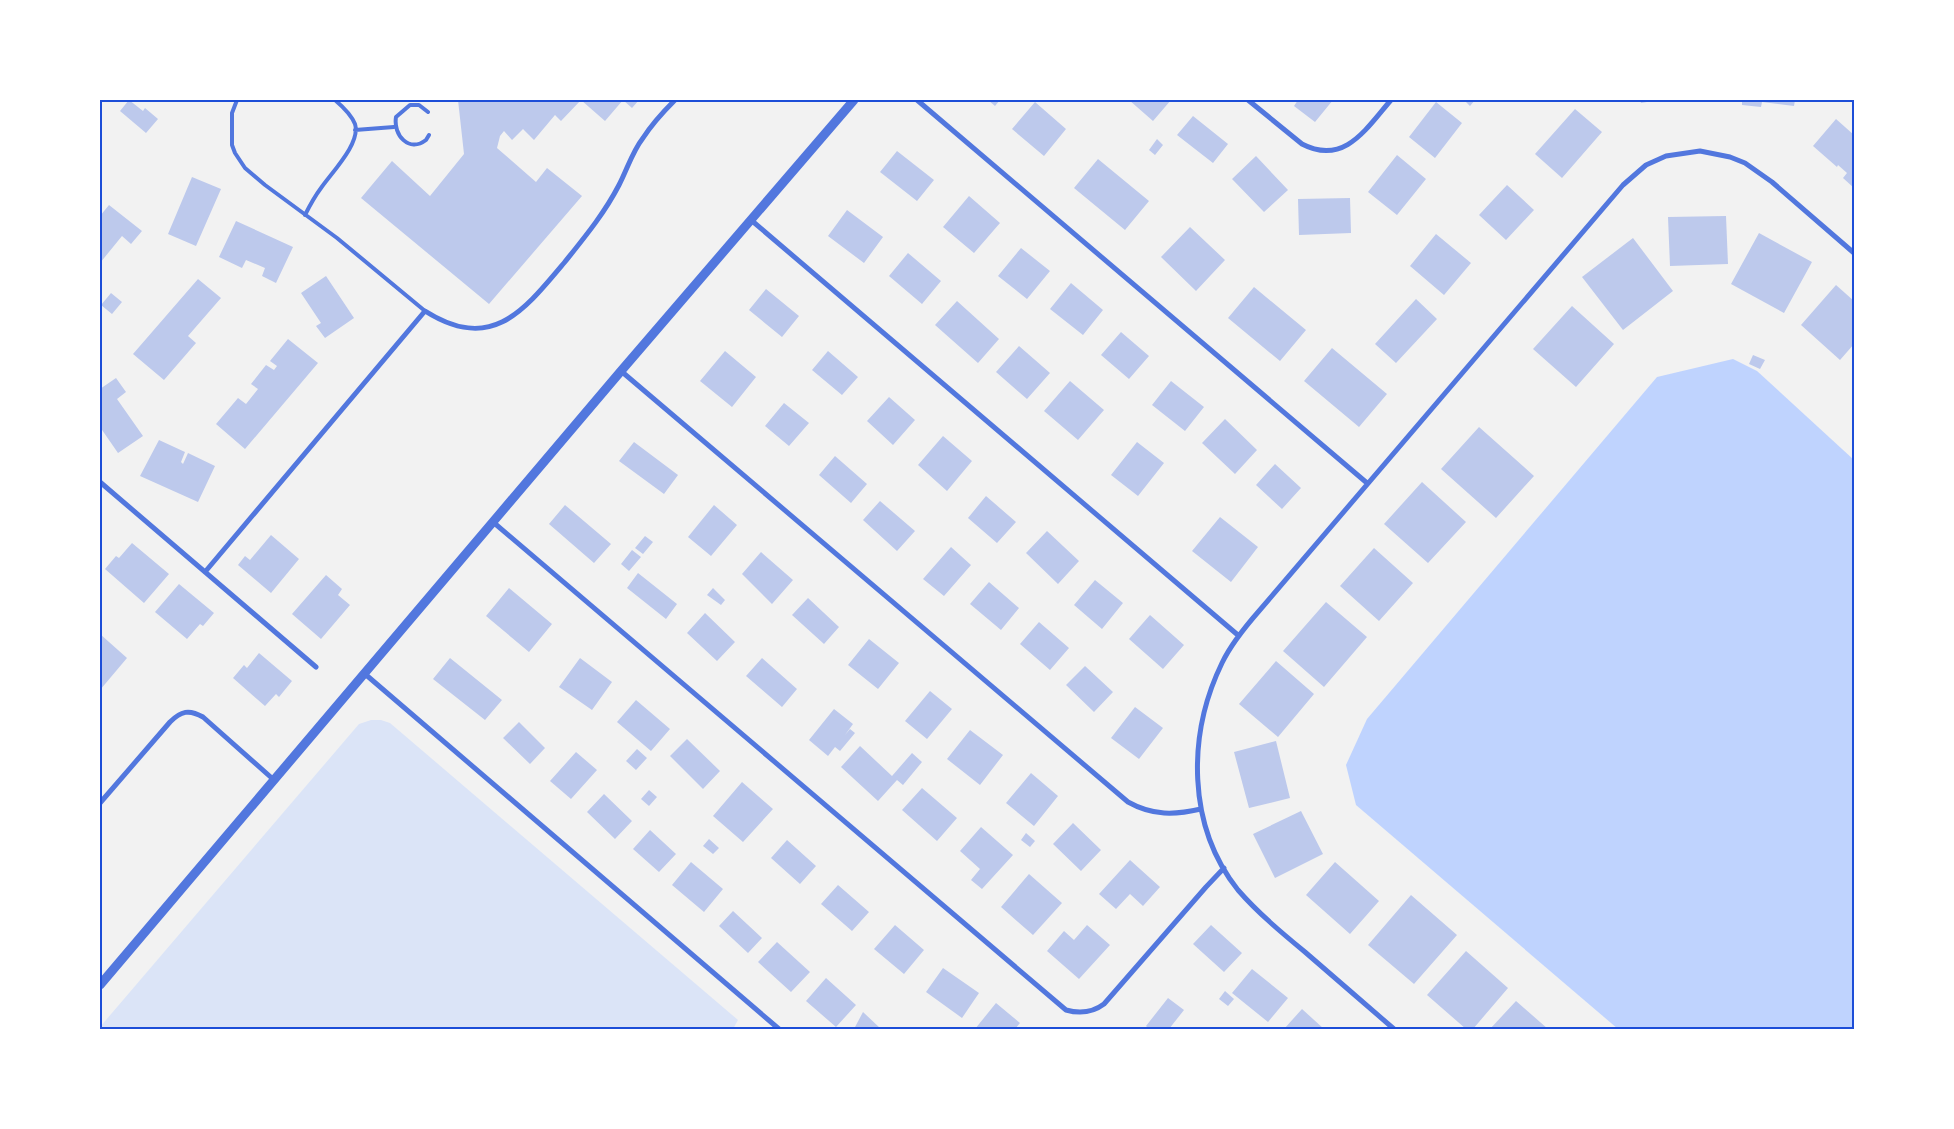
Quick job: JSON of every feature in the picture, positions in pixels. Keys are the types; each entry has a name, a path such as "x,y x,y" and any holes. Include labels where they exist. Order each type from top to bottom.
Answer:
{"street":[{"path":"205,572 425,311 441,321 453,325 476,328 488,327 500,324 521,311 536,297 596,223 619,186 642,138 675,100"},
{"path":"100,985 621,371 854,100"},
{"path":"917,100 1367,483"},
{"path":"1248,100 1302,144 1310,148 1327,151 1342,148 1357,138 1391,100"},
{"path":"1390,1028 1261,914 1238,889 1224,868 1213,846 1201,809 1197,758 1201,726 1215,678 1222,663 1239,636 1367,483 1624,185 1646,165 1674,154 1700,152 1715,153 1745,162 1772,182 1854,253"},
{"path":"751,220 1239,636"},
{"path":"621,371 1128,802 1138,808 1159,814 1179,814 1201,809"},
{"path":"100,482 316,666"},
{"path":"493,522 1059,1005 1074,1012 1088,1012 1098,1008 1108,1000 1206,886 1224,868"},
{"path":"364,674 779,1029"},
{"path":"100,803 170,722 181,713 191,711 203,717 274,780"}],"lane":[{"path":"237,100 232,113 232,145 234,154 253,176 337,238 425,311"},
{"path":"305,214 352,143 355,124 350,116 334,100"},
{"path":"428,112 419,105 410,105 396,117 394,127 407,142 416,145 426,140 429,135"},
{"path":"355,130 394,127"}],"shaded area":[{"path":"371,720 381,720 390,723 738,1020 733,1029 100,1029 359,724"}],"water":[{"path":"1733,359 1757,371 1854,460 1854,1029 1618,1029 1356,805 1346,765 1367,719 1657,377"}],"building":[{"path":"129,100 143,111 145,108 158,119 146,133 120,111"},
{"path":"458,100 581,100 561,121 555,115 534,140 523,129 512,140 504,131 500,136 497,148 536,182 547,168 582,196 489,304 361,198 392,161 430,196 464,154"},
{"path":"581,100 623,100 605,121"},
{"path":"623,100 639,100 632,108"},
{"path":"988,100 1000,100 995,106"},
{"path":"1129,100 1171,100 1153,121"},
{"path":"1298,100 1333,100 1315,122 1294,106"},
{"path":"1464,100 1475,100 1470,106"},
{"path":"1640,100 1653,100 1653,101 1641,103"},
{"path":"1742,100 1795,100 1794,106 1762,102 1761,107 1742,105"},
{"path":"1035,102 1066,129 1044,156 1012,129"},
{"path":"1436,102 1462,123 1435,158 1409,137"},
{"path":"1575,109 1602,132 1562,178 1535,154"},
{"path":"1193,116 1228,144 1213,163 1177,135"},
{"path":"1836,119 1854,135 1854,188 1843,178 1847,173 1838,165 1837,167 1813,146"},
{"path":"1157,139 1163,145 1155,155 1149,150"},
{"path":"897,151 934,180 917,201 880,172"},
{"path":"1397,155 1426,179 1397,215 1368,192"},
{"path":"1256,156 1288,190 1264,212 1232,179"},
{"path":"1098,159 1149,201 1125,230 1074,188"},
{"path":"192,177 221,189 196,246 168,234"},
{"path":"1507,185 1534,210 1506,240 1479,215"},
{"path":"969,196 1000,223 974,253 943,227"},
{"path":"1350,198 1351,233 1299,235 1298,199"},
{"path":"109,205 142,231 131,244 122,236 100,263 100,216"},
{"path":"847,210 883,237 864,263 828,236"},
{"path":"1726,216 1728,264 1670,266 1668,217"},
{"path":"236,221 293,247 276,283 262,276 265,268 246,260 242,268 219,257"},
{"path":"1190,227 1225,260 1196,291 1161,257"},
{"path":"1759,233 1812,262 1784,313 1731,284"},
{"path":"1436,234 1471,263 1444,295 1410,266"},
{"path":"1633,238 1673,291 1623,330 1582,277"},
{"path":"1021,248 1050,271 1027,299 998,276"},
{"path":"908,253 941,281 922,304 889,276"},
{"path":"326,276 354,318 325,338 316,326 321,323 301,293"},
{"path":"198,279 221,298 188,336 196,343 164,380 133,354"},
{"path":"1071,283 1103,310 1083,335 1050,309"},
{"path":"1836,285 1854,301 1854,344 1840,360 1801,325"},
{"path":"1254,287 1306,330 1280,361 1228,318"},
{"path":"766,289 799,316 782,337 749,310"},
{"path":"111,293 122,302 112,314 101,305"},
{"path":"1416,299 1437,319 1396,363 1375,344"},
{"path":"957,301 999,339 978,363 935,325"},
{"path":"1572,306 1614,344 1576,387 1533,349"},
{"path":"1121,332 1149,356 1129,379 1101,355"},
{"path":"288,339 318,363 245,449 216,424 238,398 246,404 258,389 251,384 266,365 274,370 277,366 270,361"},
{"path":"1019,346 1050,373 1027,399 996,372"},
{"path":"1332,348 1387,394 1359,427 1304,381"},
{"path":"725,351 756,377 732,407 700,381"},
{"path":"828,351 858,377 842,395 812,370"},
{"path":"1753,355 1765,360 1760,369 1749,364"},
{"path":"116,378 126,392 117,399 143,436 118,453 100,427 100,389"},
{"path":"1070,381 1104,410 1078,440 1044,411"},
{"path":"1171,381 1204,407 1185,431 1152,405"},
{"path":"889,397 915,420 893,445 867,421"},
{"path":"784,403 809,423 789,446 765,426"},
{"path":"1225,419 1257,450 1235,474 1202,443"},
{"path":"1479,427 1534,476 1496,518 1441,469"},
{"path":"943,436 972,461 947,491 918,465"},
{"path":"159,440 185,452 181,462 183,464 188,453 215,466 198,502 140,476"},
{"path":"634,442 678,475 664,494 619,461"},
{"path":"1137,442 1164,463 1138,496 1111,475"},
{"path":"835,456 867,484 851,503 819,475"},
{"path":"1275,464 1301,488 1282,509 1256,485"},
{"path":"1422,482 1466,522 1428,563 1384,524"},
{"path":"986,496 1016,522 997,543 968,518"},
{"path":"880,501 915,531 897,551 863,520"},
{"path":"565,505 611,544 594,563 549,524"},
{"path":"714,505 737,525 711,556 688,537"},
{"path":"1220,517 1258,547 1231,582 1192,551"},
{"path":"1047,531 1079,561 1058,584 1026,553"},
{"path":"271,535 299,559 271,593 238,565 245,556 250,560"},
{"path":"645,536 653,542 643,554 635,548"},
{"path":"132,543 169,574 144,603 105,569 116,556 119,558"},
{"path":"951,547 971,565 944,596 923,579"},
{"path":"1374,548 1413,583 1379,621 1340,586"},
{"path":"632,550 641,557 629,571 621,564"},
{"path":"761,552 793,580 772,604 742,574"},
{"path":"638,573 677,604 666,619 627,588"},
{"path":"326,575 342,589 338,595 350,605 321,639 292,614"},
{"path":"1095,580 1123,603 1102,629 1074,605"},
{"path":"989,582 1019,608 1001,630 970,604"},
{"path":"179,584 214,613 203,626 200,624 187,639 155,612"},
{"path":"509,588 552,624 529,652 486,616"},
{"path":"713,588 725,600 721,605 707,595"},
{"path":"808,598 839,627 824,644 792,615"},
{"path":"1326,602 1367,637 1324,687 1283,651"},
{"path":"705,613 735,642 717,661 687,633"},
{"path":"1150,615 1184,645 1163,669 1129,639"},
{"path":"1039,622 1069,648 1050,670 1020,644"},
{"path":"100,634 127,658 100,690"},
{"path":"869,639 899,663 878,689 848,665"},
{"path":"259,653 292,681 279,697 276,694 265,706 233,678 244,665 247,668"},
{"path":"450,658 502,700 485,720 433,679"},
{"path":"580,658 612,682 592,710 559,687"},
{"path":"762,658 797,689 782,707 746,676"},
{"path":"1276,661 1314,694 1278,737 1239,704"},
{"path":"1085,666 1113,692 1094,712 1066,685"},
{"path":"930,691 952,709 927,739 905,721"},
{"path":"636,700 670,729 651,751 617,722"},
{"path":"1135,707 1163,728 1139,759 1111,738"},
{"path":"834,709 853,724 845,735 850,729 855,733 840,751 835,747 828,756 809,740"},
{"path":"519,722 545,748 530,764 503,738"},
{"path":"970,730 1003,755 980,785 947,759"},
{"path":"687,739 720,771 703,789 670,756"},
{"path":"1276,741 1290,798 1249,808 1234,752"},
{"path":"860,746 892,776 912,753 922,762 903,785 897,780 878,801 841,767"},
{"path":"637,749 647,758 636,770 626,761"},
{"path":"576,752 597,770 571,799 550,781"},
{"path":"1031,773 1058,796 1034,826 1006,803"},
{"path":"742,782 773,809 743,842 713,816"},
{"path":"922,788 957,818 937,841 902,810"},
{"path":"649,790 657,797 649,806 641,799"},
{"path":"604,794 632,821 615,839 587,812"},
{"path":"1301,811 1323,854 1275,878 1253,834"},
{"path":"1073,823 1101,850 1081,871 1053,844"},
{"path":"981,827 1013,855 982,889 971,880 980,869 960,851"},
{"path":"650,830 676,854 659,872 633,849"},
{"path":"1026,833 1035,841 1030,847 1021,840"},
{"path":"709,839 719,848 713,854 703,846"},
{"path":"787,840 816,866 800,884 771,858"},
{"path":"1130,860 1160,887 1143,906 1130,894 1116,909 1099,894"},
{"path":"691,862 723,889 704,912 672,885"},
{"path":"1335,862 1379,901 1350,934 1306,895"},
{"path":"1029,874 1062,903 1033,935 1001,907"},
{"path":"838,885 869,912 852,931 821,904"},
{"path":"1411,895 1457,935 1414,984 1368,945"},
{"path":"733,911 762,938 748,953 719,926"},
{"path":"895,925 924,950 904,974 874,949"},
{"path":"1087,925 1110,945 1079,979 1047,951 1064,931 1074,940"},
{"path":"1211,925 1242,953 1224,972 1193,944"},
{"path":"777,942 810,972 791,992 758,962"},
{"path":"1466,951 1508,988 1473,1029 1466,1029 1427,995"},
{"path":"943,968 979,993 962,1018 926,992"},
{"path":"1252,969 1288,998 1268,1022 1232,993"},
{"path":"826,978 856,1005 836,1027 806,1001"},
{"path":"1225,991 1234,999 1228,1006 1219,999"},
{"path":"1168,998 1184,1010 1169,1029 1149,1029 1146,1026"},
{"path":"1516,1001 1548,1029 1490,1029"},
{"path":"996,1003 1020,1023 1015,1029 975,1029"},
{"path":"1302,1009 1324,1029 1284,1029"},
{"path":"863,1012 881,1029 854,1029"}]}
